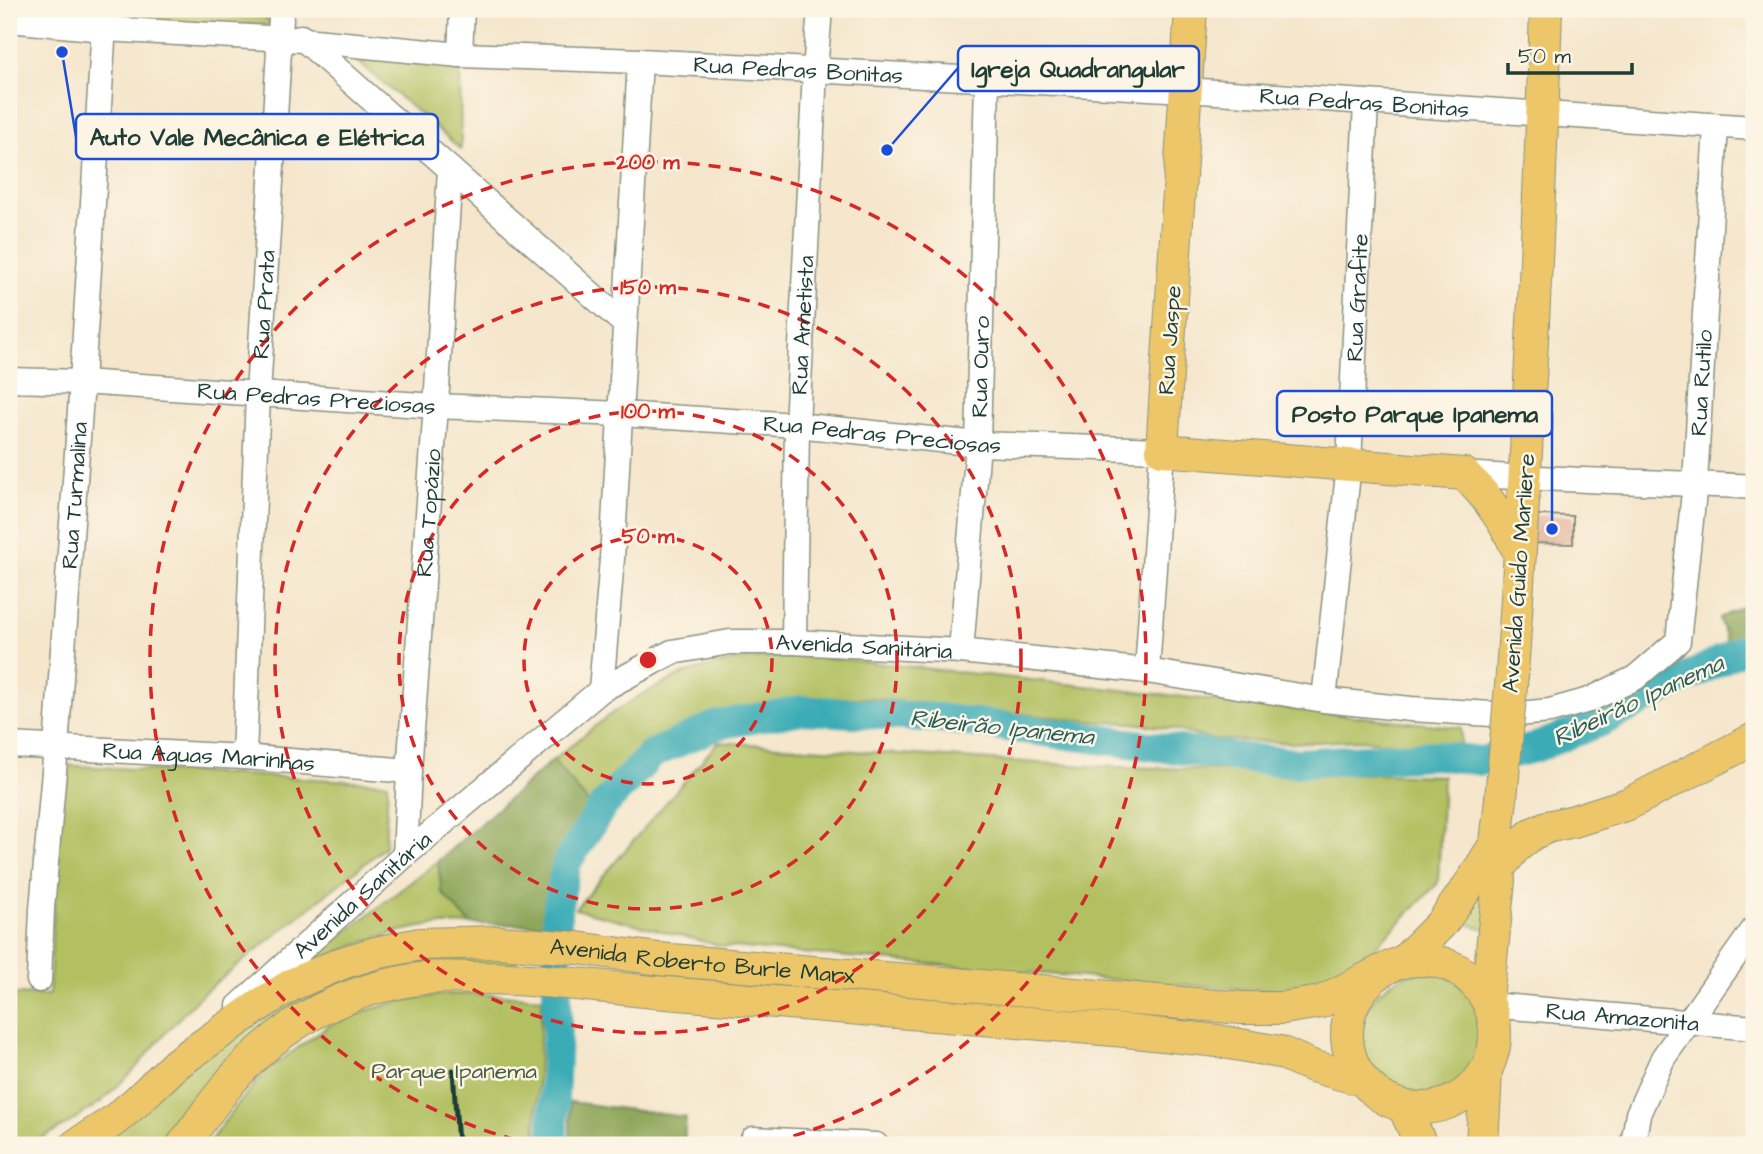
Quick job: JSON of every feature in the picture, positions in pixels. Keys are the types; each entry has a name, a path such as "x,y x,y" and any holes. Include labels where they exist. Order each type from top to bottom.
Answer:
{"main road":[{"name":"Rua Jaspe","path":"1162,450 1191,9"},
{"name":"Avenida Guido Marliere","path":"1489,1002 1525,479 1546,9"},
{"name":"Rua Pedras Preciosas","path":"1162,450 1464,474"},
{"path":"1464,474 1497,511 1520,554"},
{"path":"1499,831 1522,841 1547,827 1628,804 1754,739"},
{"path":"1499,831 1514,820 1547,827"},
{"name":"Avenida Guido Marliere","path":"1392,966 1442,923 1474,878 1499,831"},
{"name":"Avenida Roberto Burle Marx","path":"75,1145 112,1122 176,1063 293,984 342,963 421,944 498,942 577,948 659,959 1242,1008 1283,1007 1321,1002 1392,966"},
{"path":"1423,960 1442,963 1460,971 1475,983 1489,1002 1495,1022 1493,1056 1486,1072 1471,1090 1451,1102 1428,1109 1404,1107 1381,1097 1362,1080 1348,1053 1347,1022 1359,993 1392,966 1423,960"},
{"name":"Avenida Roberto Burle Marx","path":"183,1145 231,1081 255,1055 281,1034 332,1003 385,986 426,978 499,978 1218,1041 1280,1052 1312,1066 1362,1080"},
{"path":"1482,1145 1486,1072"},
{"path":"1404,1107 1421,1145"}],"street":[{"path":"460,55 462,9"},
{"name":"Rua Ametista","path":"794,642 797,425 820,9"},
{"name":"Rua Pedras Bonitas","path":"9,20 104,19 284,26 460,55 640,61 1186,90 1754,128"},
{"name":"Rua Turmalina","path":"39,980 82,382 104,19"},
{"path":"284,26 625,324"},
{"name":"Rua Prata","path":"244,757 258,394 284,26"},
{"path":"601,690 612,559 640,61"},
{"name":"Rua Ouro","path":"961,650 978,444 987,80"},
{"name":"Rua Grafite","path":"1324,700 1349,464 1366,102"},
{"name":"Rua Rutilo","path":"1678,641 1695,483 1716,126"},
{"name":"Rua Topázio","path":"405,855 450,169"},
{"name":"Rua Pedras Preciosas","path":"9,380 82,382 436,407 620,414 797,425 978,444 1162,450"},
{"name":"Rua Jaspe","path":"1147,671 1162,450"},
{"name":"Rua Pedras Preciosas","path":"1464,474 1525,479 1754,487"},
{"name":"Avenida Sanitária","path":"176,1063 405,855 601,690 671,652 730,642 794,642 961,650 1147,671 1324,700 1508,715 1550,711 1590,700 1635,678 1678,641"},
{"name":"Rua Águas Marinhas","path":"9,745 244,757 409,771"},
{"path":"1633,1145 1638,1114 1663,1058 1754,929"},
{"name":"Rua Amazonita","path":"1489,1002 1754,1028"},
{"path":"752,1142 876,1145"}],"green space":[{"path":"118,9 256,9 273,25 117,25"},
{"path":"343,49 460,59 461,149"},
{"path":"1754,601 1754,630 1727,643 1719,618"},
{"path":"785,656 841,659 1461,728 1461,748 1362,740 1293,743 1209,739 1178,730 1133,723 1097,722 869,698 826,698 717,716 669,733 638,751 611,776 590,805 553,760 608,716 639,696 683,674 732,661"},
{"path":"718,742 1084,766 1443,776 1438,883 1356,967 1288,992 721,946 575,909"},
{"path":"553,760 590,805 552,867 542,925 471,924 442,893 438,861"},
{"path":"61,765 388,783 385,847 202,994 134,1070 102,1101 38,1140 24,1145 9,1145 9,994 49,995"},
{"path":"1494,859 1490,930 1454,921"},
{"path":"438,861 442,893 471,924 427,926 392,933 341,951 292,974"},
{"path":"518,954 517,964 326,994 169,1145 93,1145 208,1052 321,985 422,955"},
{"path":"1425,973 1449,978 1470,991 1483,1012 1488,1036 1483,1060 1470,1081 1449,1094 1425,1099 1401,1094 1380,1081 1367,1060 1362,1036 1367,1012 1380,991 1401,978"},
{"name":"Parque Ipanema","path":"445,994 542,998 535,1145 207,1145 266,1071 328,1026 368,1010 404,1000"},
{"path":"570,1102 686,1117 684,1145 570,1145"}],"building":[{"path":"1532,515 1573,516 1573,544 1532,543"}],"waterway":[{"name":"Ribeirão Ipanema","path":"552,1145 557,1033 557,909 567,862 603,806 652,754 717,725 802,710 939,718 1297,763 1435,755 1481,761 1534,748 1603,721 1754,643"}],"railway":[{"path":"453,1070 458,1145"}],"place":[{"name":"Auto Vale Mecânica e Elétrica","path":"62,52"},
{"name":"Igreja Quadrangular","path":"887,150"},
{"name":"Posto Parque Ipanema","path":"1552,529"}]}
